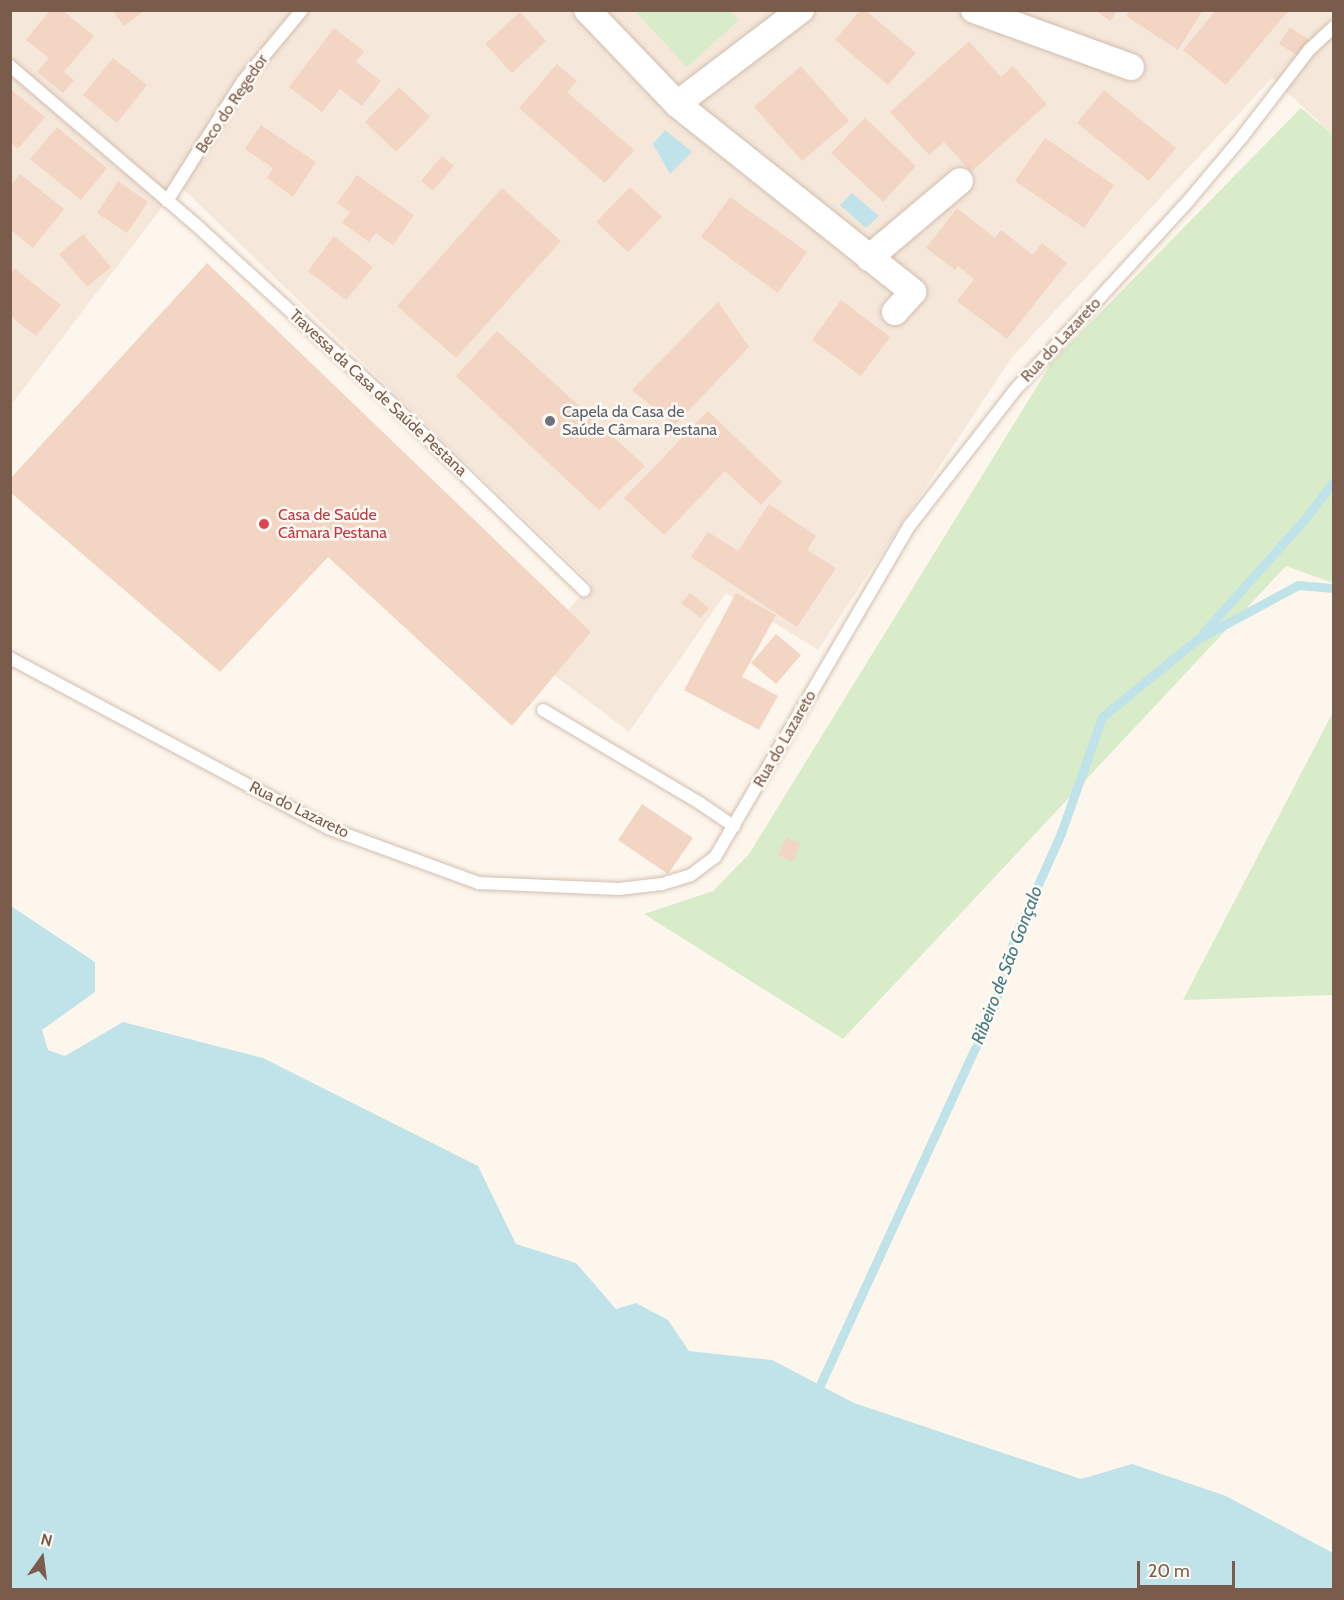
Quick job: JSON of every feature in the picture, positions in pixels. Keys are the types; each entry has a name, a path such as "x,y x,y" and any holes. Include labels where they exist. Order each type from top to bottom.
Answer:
{"street":[{"path":"587,10 677,104 913,292 895,312"},
{"path":"677,104 801,10"},
{"path":"974,10 1131,67"},
{"path":"869,258 960,181"}],"lane":[{"name":"Beco do Regedor","path":"167,201 243,81 302,10"},
{"name":"Rua do Lazareto","path":"10,658 328,828 478,883 619,889 662,884 691,875 715,857 910,525 1016,389 1189,200 1242,137 1309,50 1334,27"},
{"name":"Travessa da Casa de Saúde Pestana","path":"10,66 167,201 390,403 584,590"},
{"path":"543,710 734,826"}],"shaded area":[{"path":"11,11 1333,11 1333,135 1272,78 1012,357 818,650 726,593 629,732 554,675 591,632 568,610 592,584 179,185 11,405"}],"green space":[{"path":"635,11 730,11 739,20 687,67"},
{"path":"1301,108 1333,135 1333,583 1286,566 843,1039 644,914 713,891 749,854 1052,362"},
{"path":"1333,712 1333,995 1183,1000"}],"water":[{"path":"665,130 692,152 670,174 653,144"},
{"path":"852,193 879,216 866,228 840,205"},
{"path":"11,906 95,962 95,992 42,1030 48,1050 65,1056 123,1022 263,1058 478,1166 516,1244 576,1263 616,1309 636,1303 668,1320 689,1351 772,1360 854,1403 1081,1479 1132,1464 1226,1496 1333,1553 1333,1589 11,1589"}],"building":[{"path":"50,10 62,10 94,36 64,72 74,80 63,93 37,72 49,58 26,40"},
{"path":"112,10 145,10 124,26"},
{"path":"860,10 865,10 916,53 888,85 835,40"},
{"path":"1095,10 1118,10 1110,21"},
{"path":"1130,10 1203,10 1178,50 1126,16"},
{"path":"1216,10 1289,10 1226,85 1183,50"},
{"path":"520,12 546,41 512,73 485,44"},
{"path":"1290,27 1310,41 1300,57 1279,44"},
{"path":"334,28 364,51 356,62 381,81 362,106 340,89 322,112 289,87"},
{"path":"969,41 1001,77 1013,66 1047,104 971,172 944,142 929,155 890,112"},
{"path":"113,58 147,85 117,123 83,95"},
{"path":"557,64 577,81 567,92 634,150 605,183 519,108"},
{"path":"801,66 849,121 802,161 754,107"},
{"path":"399,87 430,117 396,152 365,122"},
{"path":"10,89 45,117 18,149 10,142"},
{"path":"1104,90 1176,148 1149,181 1077,123"},
{"path":"865,118 916,166 883,202 831,153"},
{"path":"261,125 316,162 293,197 267,178 273,168 245,149"},
{"path":"57,127 107,168 81,200 30,159"},
{"path":"1045,138 1114,185 1084,228 1015,181"},
{"path":"442,156 454,166 433,191 421,181"},
{"path":"20,174 64,209 33,248 10,229 10,186"},
{"path":"357,175 414,215 393,245 376,233 369,242 342,223 350,212 337,203"},
{"path":"118,181 148,202 127,233 97,213"},
{"path":"630,187 662,217 628,252 596,222"},
{"path":"502,188 561,241 456,358 397,306"},
{"path":"730,197 807,252 778,293 701,237"},
{"path":"957,208 995,238 1001,230 1033,255 1042,243 1067,263 1007,339 957,301 974,279 958,266 955,270 926,248"},
{"path":"83,234 111,267 87,287 59,254"},
{"path":"334,236 373,267 346,300 308,271"},
{"name":"Casa de Saúde Câmara Pestana","path":"207,263 591,632 512,726 328,557 220,672 10,492 10,479"},
{"path":"15,269 61,305 36,336 10,316 10,274"},
{"path":"841,300 890,337 861,376 812,340"},
{"path":"718,302 749,347 675,425 632,390"},
{"name":"Capela da Casa de Saúde Câmara Pestana","path":"497,331 645,466 599,510 456,376"},
{"path":"708,411 782,482 761,505 725,471 664,535 624,498"},
{"path":"769,504 816,536 807,550 836,568 797,627 691,557 708,532 738,551"},
{"path":"690,593 709,608 701,618 681,603"},
{"path":"736,593 776,615 742,677 778,696 759,730 684,690"},
{"path":"776,634 801,655 776,684 751,663"},
{"path":"642,804 693,838 668,874 618,840"},
{"path":"786,837 800,844 793,862 778,855"}],"waterway":[{"name":"Ribeiro de São Gonçalo","path":"1202,634 1305,519 1334,481"},
{"name":"Ribeiro de São Gonçalo","path":"820,1385 994,1006 1015,936 1061,833 1102,717 1196,640 1298,585 1334,588"}],"place":[{"name":"Capela da Casa de Saúde Câmara Pestana","path":"550,421"},
{"name":"Casa de Saúde Câmara Pestana","path":"264,524"}]}
